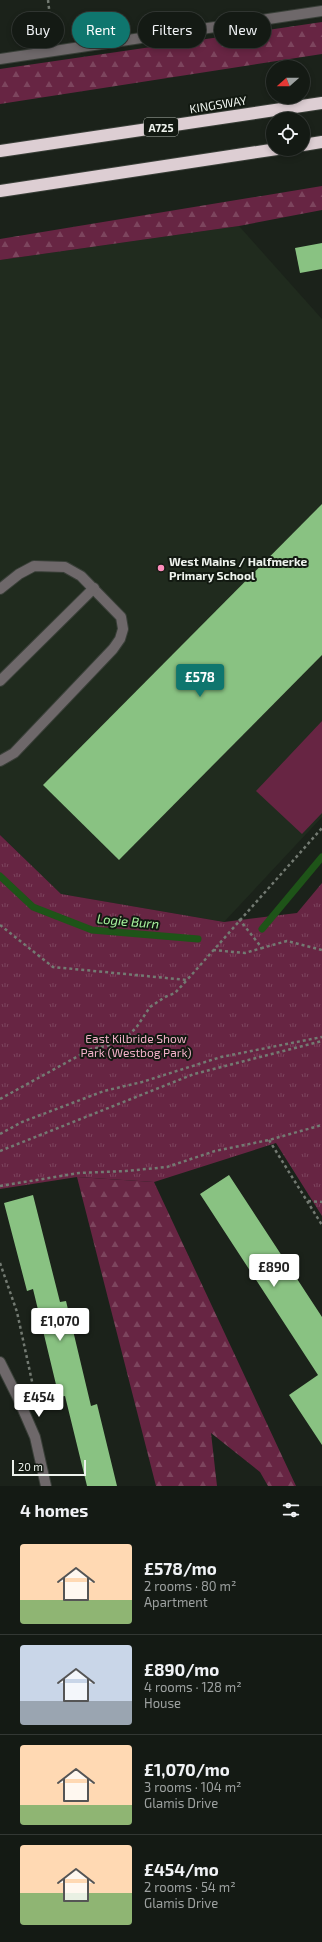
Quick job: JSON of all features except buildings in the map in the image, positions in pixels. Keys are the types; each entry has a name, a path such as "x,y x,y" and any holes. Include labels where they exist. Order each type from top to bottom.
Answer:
{"highway":[{"name":"KINGSWAY","path":"0,151 322,103"},
{"path":"310,144 322,142"},
{"path":"0,191 266,151"}],"street":[{"path":"0,59 322,11"},
{"path":"0,589 20,574 34,566 49,565 65,567 81,576 121,617 123,630 120,639 113,649 14,753 0,760"},
{"path":"0,681 94,588"},
{"path":"0,1362 18,1398 35,1438 46,1486"}],"path":[{"path":"48,0 55,51"},
{"path":"0,1099 90,1049 111,1046 124,1040 136,1028 150,1007 165,997 175,993 239,919 322,828"},
{"path":"239,919 262,948"},
{"path":"0,925 53,967 187,980"},
{"path":"212,950 245,953 287,941 322,950"},
{"path":"0,1134 22,1122 104,1091 142,1082 221,1057 322,1037"},
{"path":"0,1151 194,1074 322,1041"},
{"path":"0,1186 79,1173 126,1171 167,1166 215,1151 269,1140 322,1125"},
{"path":"269,1140 322,1225"},
{"path":"307,1201 322,1202"},
{"path":"0,1263 17,1312 34,1387"}],"shaded area":[{"name":"West Mains / Halfmerke Primary School","path":"239,226 322,319 322,817 224,922 60,894 0,835 0,260"}],"green space":[{"path":"322,22 322,54 283,60 266,60 266,63 0,104 0,69 144,48 206,48 206,39 214,38 214,48 271,48 271,29"},
{"path":"322,186 322,210 239,226 0,260 0,239"},
{"path":"322,721 322,813 302,834 256,791"},
{"name":"East Kilbride Show Park (Westbog Park)","path":"0,835 61,894 224,922 297,913 322,883 322,1216 276,1143 154,1182 77,1177 0,1189"},
{"path":"77,1177 154,1182 296,1486 268,1486 260,1472 211,1433 217,1486 156,1486"}],"waterway":[{"name":"Logie Burn","path":"262,929 322,857"},
{"name":"Logie Burn","path":"0,876 33,907 92,930 198,939"}],"place":[{"name":"West Mains / Halfmerke Primary School","path":"161,568"}]}
